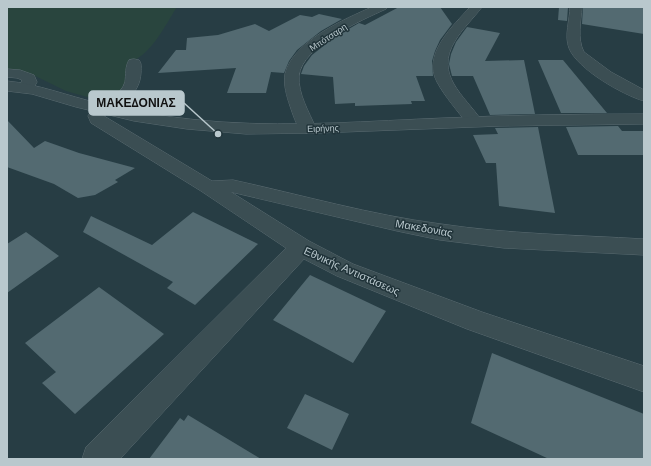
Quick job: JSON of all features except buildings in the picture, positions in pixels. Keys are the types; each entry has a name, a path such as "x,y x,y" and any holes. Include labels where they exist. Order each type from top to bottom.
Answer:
{"street":[{"name":"Μπότσαρη","path":"307,128 292,81 292,71 297,61 306,52 328,36 356,19 382,7"},
{"path":"474,121 447,86 441,74 441,63 445,46 476,7"},
{"path":"576,7 574,42 576,50 604,74 644,96"},
{"path":"103,109 119,99 131,88 134,79 134,63"},
{"path":"7,73 20,74 29,78 27,88"},
{"name":"Ειρήνης","path":"7,86 27,88 103,109 156,119 202,126 251,129 474,121 644,119"},
{"name":"Εθνικής Αντιστάσεως","path":"103,109 96,115 101,122 208,187 301,247 345,270 419,300 644,379"},
{"name":"Μακεδονίας","path":"208,187 233,186 397,224 447,233 549,243 644,247"},
{"path":"98,459 301,247"}],"green space":[{"path":"7,7 177,7 163,31 152,45 139,58 131,62 126,87 108,102 105,102 66,91 29,73 7,70"}],"place":[{"name":"ΜΑΚΕΔΟΝΙΑΣ","path":"218,134"}]}
